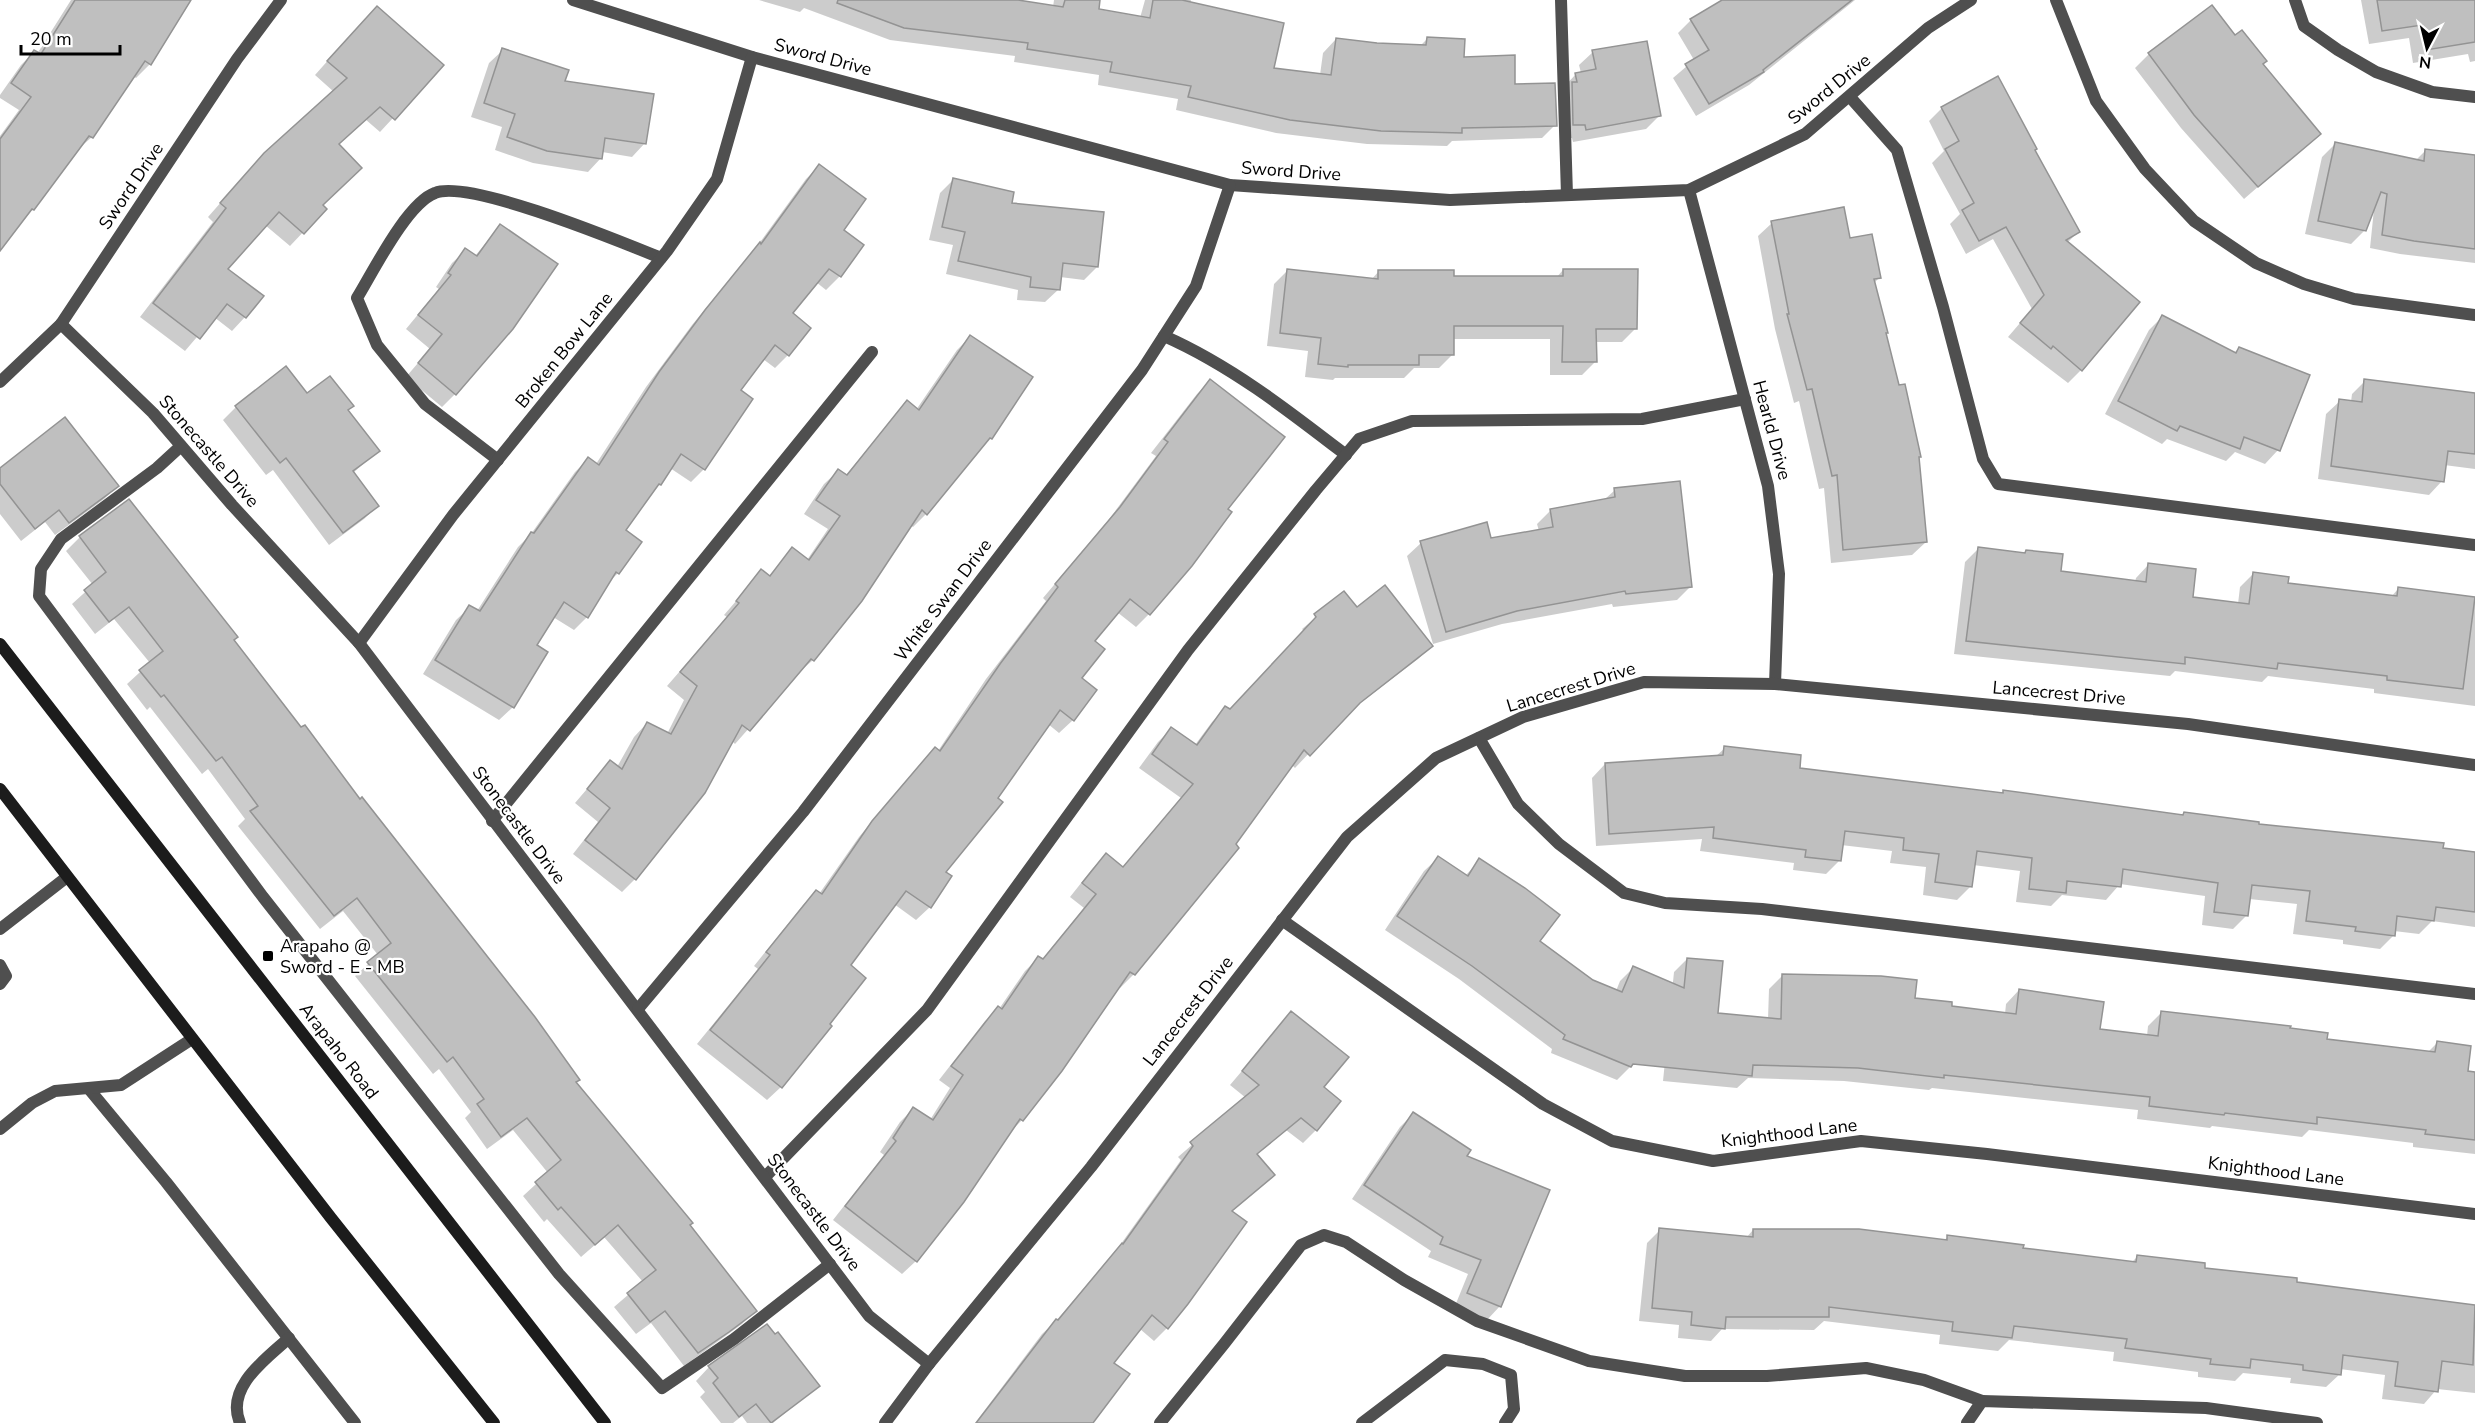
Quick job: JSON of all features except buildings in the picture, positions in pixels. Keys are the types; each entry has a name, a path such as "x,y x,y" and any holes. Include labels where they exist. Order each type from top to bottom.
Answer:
{"main road":[{"name":"Arapaho Road","path":"0,644 605,1423"},
{"path":"0,789 192,1039 494,1423"}],"street":[{"name":"Sword Drive","path":"0,382 61,324 237,59 281,0"},
{"name":"Sword Drive","path":"573,0 752,57 1230,185 1450,200 1689,190 1804,134 1928,28 1971,0"},
{"path":"1561,0 1567,195"},
{"path":"2056,0 2096,101 2145,169 2194,221 2256,263 2304,284 2354,299 2475,315"},
{"path":"2295,0 2304,26 2338,50 2376,72 2432,92 2475,97"},
{"name":"Broken Bow Lane","path":"359,643 453,515 661,258 717,179 752,57"},
{"path":"1850,97 1897,150 1943,307 1983,459 1998,484 2475,545"},
{"name":"White Swan Drive","path":"639,1010 803,812 1142,370 1196,286 1230,185"},
{"name":"Hearld Drive","path":"1689,190 1768,486 1779,574 1775,684"},
{"path":"498,460 425,404 377,345 357,298 410,212 435,192 470,192 571,222 661,258"},
{"name":"Stonecastle Drive","path":"61,324 153,413 232,505 359,643 869,1316 929,1364"},
{"path":"1164,336 1191,348 1284,407 1346,455"},
{"path":"492,821 872,352"},
{"path":"765,1177 927,1010 1188,650 1359,439 1412,421 1642,419 1745,399"},
{"path":"181,446 157,468 61,539 41,569 39,596 263,897 559,1274 662,1388 734,1339 830,1264"},
{"name":"Lancecrest Drive","path":"885,1423 929,1364 1091,1167 1347,837 1436,758 1523,717 1644,682 1775,684 2188,724 2475,765"},
{"path":"1479,738 1518,804 1559,844 1624,893 1665,903 1762,909 2475,994"},
{"path":"0,929 67,876"},
{"name":"Knighthood Lane","path":"1282,920 1543,1104 1612,1141 1713,1161 1861,1141 2475,1214"},
{"path":"0,965 6,976 0,984"},
{"path":"0,1129 32,1103 55,1091 121,1085 192,1039"},
{"path":"89,1089 166,1182 355,1423"},
{"path":"1160,1423 1301,1245 1323,1235 1346,1242 1404,1280 1477,1321 1589,1361 1685,1376 1767,1376 1866,1368 1924,1380 1982,1401 2206,1408 2318,1423"},
{"path":"240,1423 236,1414 237,1397 253,1370 289,1338"},
{"path":"1362,1423 1445,1360 1483,1364 1511,1375 1514,1409 1505,1423"},
{"path":"1967,1423 1982,1401"}],"place":[{"name":"Arapaho @ Sword - E - MB","path":"268,956"}]}
